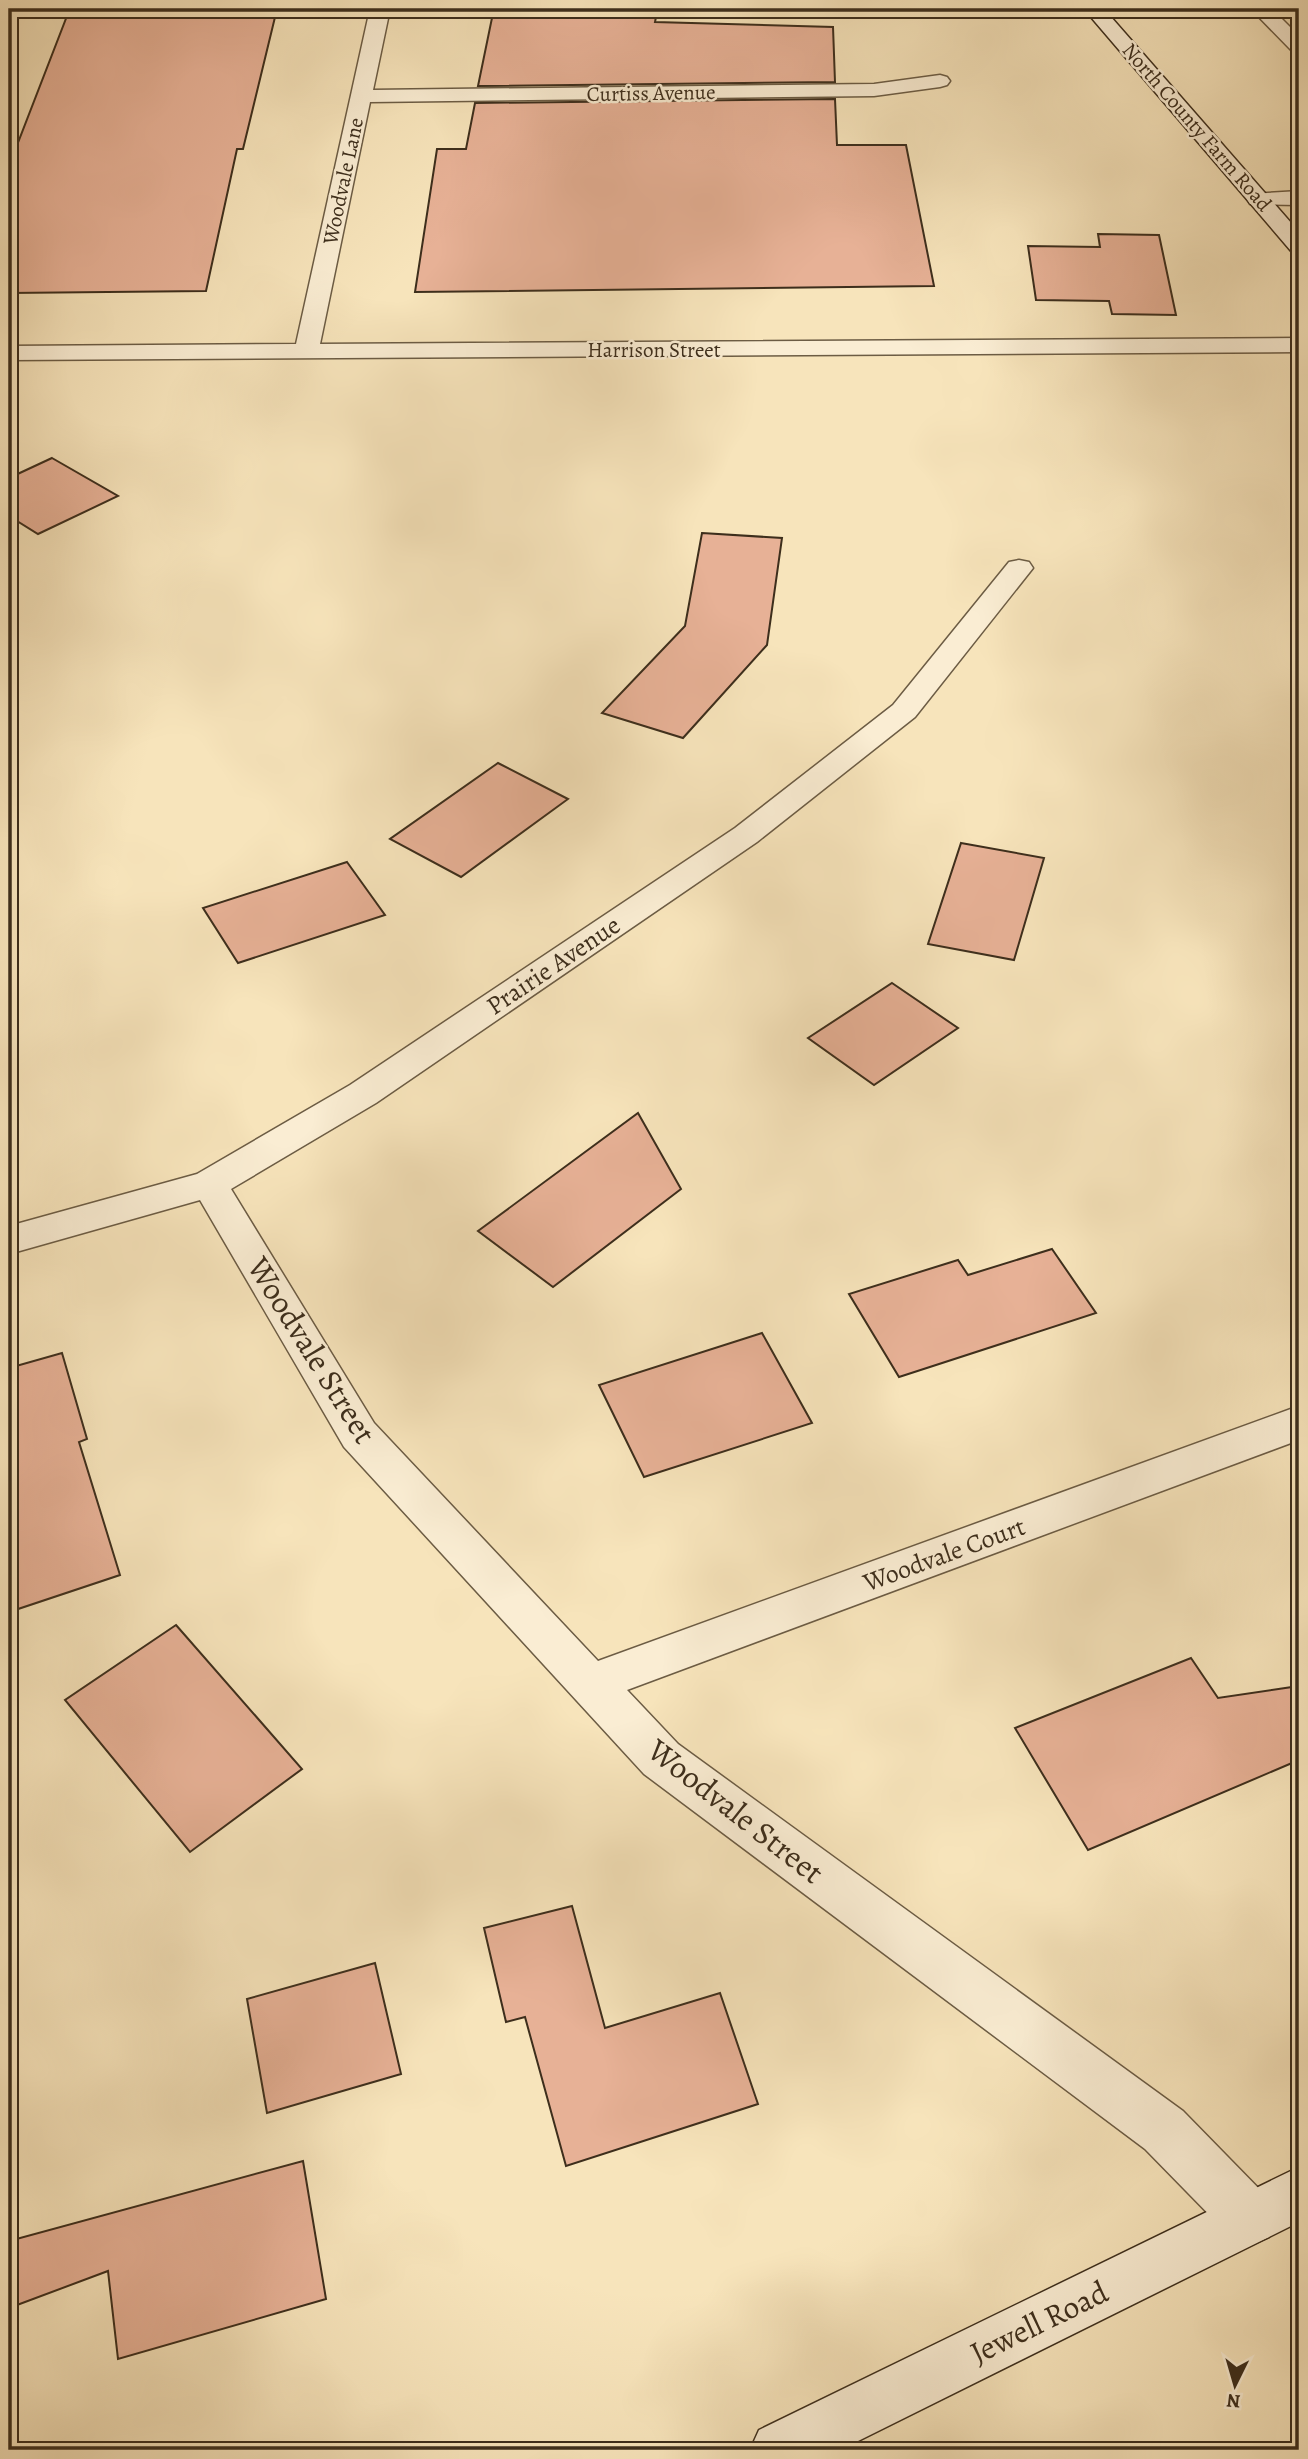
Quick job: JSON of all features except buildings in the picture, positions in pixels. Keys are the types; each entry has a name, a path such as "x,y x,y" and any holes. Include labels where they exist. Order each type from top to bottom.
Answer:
{"street":[{"name":"Woodvale Lane","path":"306,353 380,9"},
{"name":"North County Farm Road","path":"1094,9 1299,246"},
{"path":"1261,9 1299,47"},
{"name":"Curtiss Avenue","path":"361,96 874,90 940,81"},
{"path":"1258,200 1299,198"},
{"name":"Harrison Street","path":"9,353 1299,345"},
{"name":"Prairie Avenue","path":"9,1240 209,1184 363,1094 746,835 904,711 1019,569"},
{"name":"Woodvale Street","path":"209,1184 359,1434 661,1759 1164,2130 1250,2218"},
{"name":"Woodvale Court","path":"589,1684 1299,1423"},
{"name":"Jewell Road","path":"779,2450 1299,2194"}]}
